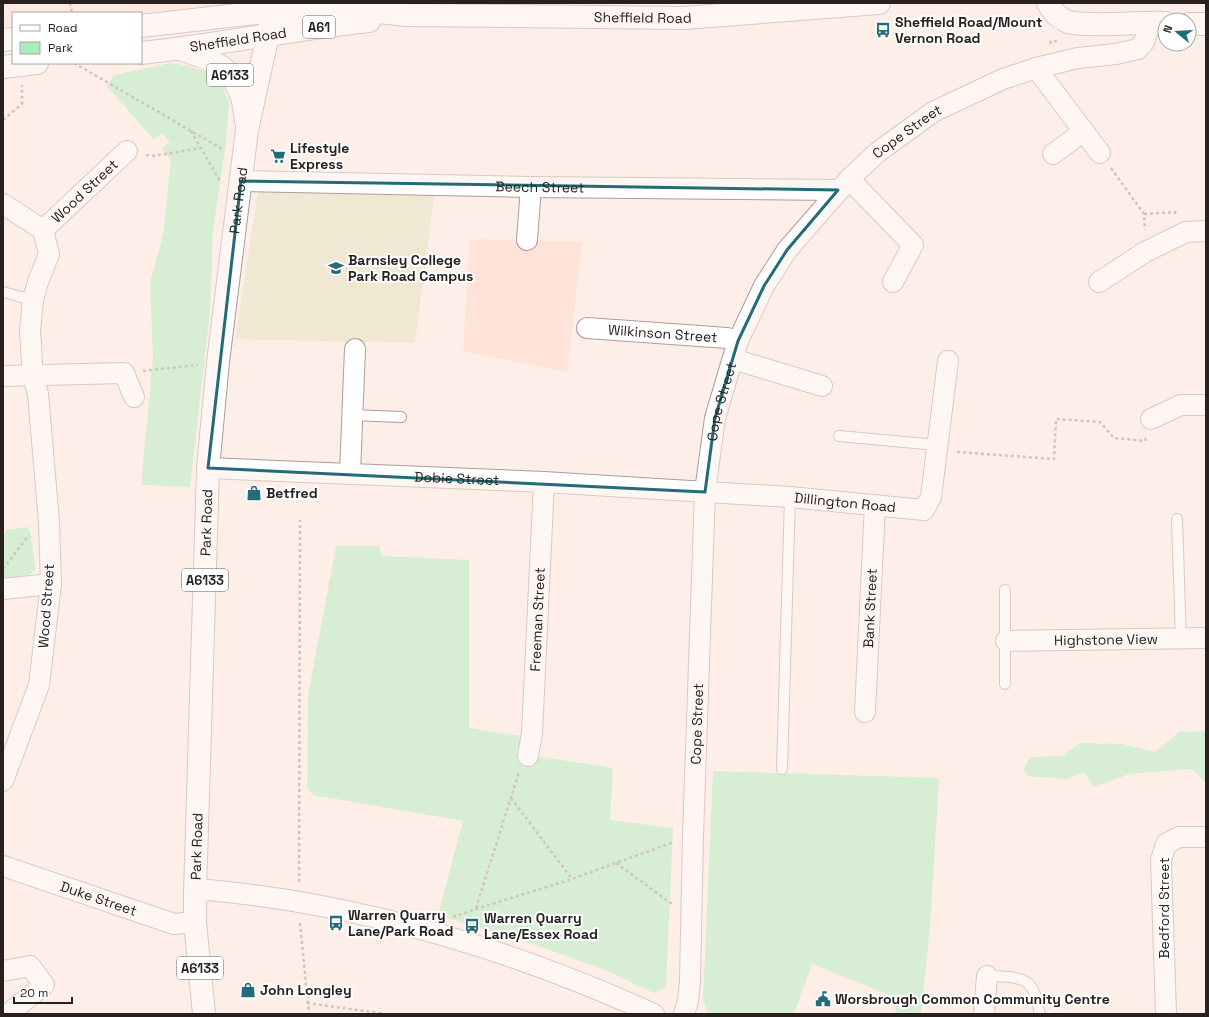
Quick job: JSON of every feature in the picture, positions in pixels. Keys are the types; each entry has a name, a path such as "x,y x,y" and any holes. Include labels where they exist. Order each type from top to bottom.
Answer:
{"main road":[{"name":"Sheffield Road","path":"142,52 179,49 320,26 370,21 442,9 510,17 684,18 770,7 879,3"},
{"path":"1048,3 1054,13 1060,18 1078,24 1109,25 1156,22"},
{"name":"Sheffield Road","path":"142,26 274,7 371,11 406,15"},
{"name":"A6133","path":"268,35 274,7"},
{"name":"Park Road","path":"204,1014 195,922 195,894 208,468 218,362 247,130 268,35"},
{"name":"A6133","path":"179,49 200,56 221,66 227,71 236,84 242,98 247,130"}],"street":[{"name":"Cope Street","path":"684,1014 688,1001 690,981 693,835 706,492 715,418 736,350 764,286 787,250 844,185 878,152 932,112 1003,79 1036,68 1078,58 1116,54 1138,49 1144,42 1147,33 1156,22"},
{"path":"1036,68 1100,153"},
{"path":"1053,154 1084,131"},
{"name":"Wood Street","path":"43,230 126,151"},
{"name":"Beech Street","path":"242,171 531,187 844,185"},
{"path":"844,185 913,245 893,282"},
{"path":"527,240 531,187"},
{"name":"Wood Street","path":"3,204 43,230 49,254 33,300 30,331 33,376 38,394 49,522 51,584 39,685 3,782"},
{"path":"1099,282 1145,252 1186,232 1206,232"},
{"name":"Wilkinson Street","path":"587,328 727,338 736,350 822,386"},
{"path":"350,473 355,349"},
{"path":"937,448 948,361"},
{"path":"3,376 124,373 134,396"},
{"path":"1151,418 1181,405 1206,405"},
{"name":"Dillington Road","path":"706,492 790,497 924,510 931,497 937,448"},
{"name":"Dobie Street","path":"208,468 544,482 706,492"},
{"name":"Freeman Street","path":"528,756 532,733 544,482"},
{"name":"Bank Street","path":"865,712 875,505"},
{"path":"3,588 51,584"},
{"name":"Highstone View","path":"1006,641 1206,638"},
{"name":"Bedford Street","path":"1166,1014 1161,860 1166,844 1179,837 1206,837"},
{"name":"Duke Street","path":"3,866 174,924 195,922"},
{"path":"195,894 208,890 299,902 369,916 442,935 529,963 620,1007 654,1014"},
{"path":"3,971 30,966 44,985 8,1014"},
{"path":"984,1014 986,976"}],"lane":[{"path":"3,292 33,300"},
{"path":"353,414 401,417"},
{"path":"839,436 937,448"},
{"path":"782,769 790,497"},
{"path":"1177,519 1181,639"},
{"path":"1005,590 1006,684"},
{"path":"986,976 1019,979 1029,983 1034,991 1040,1014"}],"path":[{"path":"1050,41 1060,41"},
{"path":"76,64 191,131 242,171"},
{"path":"3,120 22,104 21,65"},
{"path":"191,131 237,211"},
{"path":"126,151 154,156 201,148"},
{"path":"1100,153 1144,214 1145,252"},
{"path":"124,373 218,362"},
{"path":"937,448 1054,459 1056,420 1100,422 1114,438 1145,441 1151,418"},
{"path":"300,520 299,902 308,1014"},
{"path":"3,570 30,533 49,522"},
{"path":"476,908 521,766 528,756"},
{"path":"511,798 572,879"},
{"path":"442,935 446,920 476,908 572,879 693,835"},
{"path":"616,863 691,919"},
{"path":"308,1003 386,1014"}],"highlighted area":[{"path":"241,181 838,190 787,250 764,286 738,341 715,418 705,492 208,468"}],"shaded area":[{"path":"3,3 244,3 142,16 142,12 12,12 12,30 3,31"},
{"name":"Barnsley College Park Road Campus","path":"258,192 434,196 415,343 235,339"},
{"path":"470,239 582,242 567,372 463,351"}],"green space":[{"path":"171,63 188,66 205,72 221,84 229,101 226,142 213,231 210,312 190,487 141,485 153,358 150,283 163,235 171,160 162,149 170,142 162,133 154,140 107,86 114,75"},
{"path":"29,527 36,569 27,577 3,580 3,535 7,530"},
{"path":"336,546 379,546 382,556 469,560 469,728 522,736 516,753 613,768 610,820 673,828 666,987 654,993 605,970 538,946 438,915 463,821 313,795 307,788 308,695"},
{"path":"1206,731 1206,783 1192,769 1130,774 1093,787 1085,772 1067,779 1027,776 1024,770 1030,757 1062,756 1080,743 1122,744 1155,752 1179,732"},
{"path":"713,771 939,778 930,928 921,1014 895,1014 897,998 812,964 794,1014 709,1014 703,1000"}],"place":[{"name":"Sheffield Road/Mount Vernon Road","path":"883,30"},
{"name":"Lifestyle Express","path":"278,156"},
{"name":"Barnsley College Park Road Campus","path":"336,268"},
{"name":"Betfred","path":"254,493"},
{"name":"Warren Quarry Lane/Park Road","path":"336,923"},
{"name":"Warren Quarry Lane/Essex Road","path":"472,926"},
{"name":"John Longley","path":"248,990"},
{"name":"Worsbrough Common Community Centre","path":"823,999"}]}
